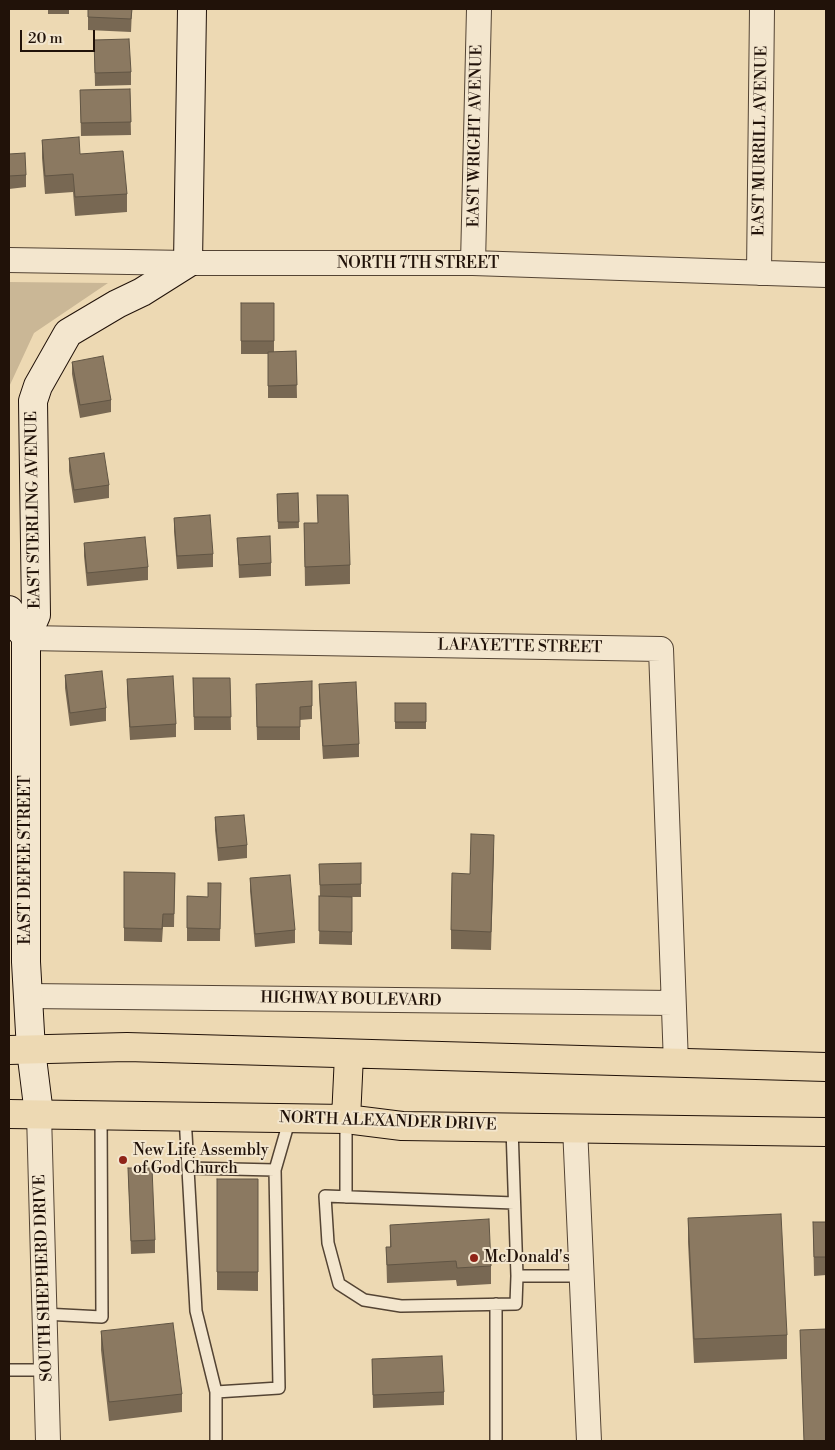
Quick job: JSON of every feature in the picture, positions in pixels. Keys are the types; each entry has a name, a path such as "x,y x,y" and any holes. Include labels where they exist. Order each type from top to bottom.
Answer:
{"main road":[{"path":"188,263 192,9"},
{"name":"EAST STERLING AVENUE","path":"17,630 36,615 33,401 38,386 68,333 117,304 142,292 188,263"},
{"path":"9,610 17,630"},
{"name":"EAST DEFEE STREET","path":"17,630 22,850 28,996 20,1050 39,1114"},
{"path":"20,1050 127,1047 349,1055 826,1067"},
{"path":"346,1119 349,1055"},
{"name":"NORTH ALEXANDER DRIVE","path":"9,1114 346,1119 402,1126 512,1126 826,1132"}],"street":[{"name":"EAST WRIGHT AVENUE","path":"473,264 479,9"},
{"name":"EAST MURRILL AVENUE","path":"759,273 762,9"},
{"name":"NORTH 7TH STREET","path":"9,260 473,264 826,275"},
{"name":"LAFAYETTE STREET","path":"17,630 661,649 673,1003"},
{"name":"HIGHWAY BOULEVARD","path":"28,996 673,1003"},
{"path":"673,1003 676,1064"},
{"name":"SOUTH SHEPHERD DRIVE","path":"39,1114 48,1441"},
{"path":"575,1128 589,1441"}],"lane":[{"path":"44,1314 102,1317 101,1115"},
{"path":"185,1116 196,1311 216,1392 216,1441"},
{"path":"216,1392 279,1388 275,1170 290,1118"},
{"path":"346,1119 346,1197"},
{"path":"512,1126 517,1276 516,1304 401,1306 364,1300 339,1284 328,1243 325,1196 514,1203"},
{"path":"188,1168 275,1170"},
{"path":"517,1276 582,1276"},
{"path":"496,1304 496,1441"},
{"path":"9,1370 46,1370"}],"shaded area":[{"path":"9,282 108,283 34,333 9,387"}],"building":[{"path":"88,9 132,9 131,19 88,17"},
{"path":"129,39 131,72 95,73 94,40"},
{"path":"130,89 131,122 81,123 80,90"},
{"path":"79,137 80,154 123,151 127,194 75,197 73,174 45,176 42,140"},
{"path":"25,153 26,175 9,176 9,154"},
{"path":"241,303 274,303 274,341 241,341"},
{"path":"296,351 297,385 268,386 268,352"},
{"path":"103,356 111,400 80,405 72,362"},
{"path":"104,453 109,485 74,490 69,458"},
{"path":"298,493 299,522 278,522 277,494"},
{"path":"317,495 348,495 350,565 305,567 304,523 318,523"},
{"path":"210,515 213,554 177,556 174,518"},
{"path":"270,536 271,563 239,565 237,538"},
{"path":"145,537 148,567 87,573 84,543"},
{"path":"102,671 106,708 70,713 65,675"},
{"path":"173,676 176,724 130,727 127,679"},
{"path":"193,678 230,678 231,717 194,717"},
{"path":"312,681 312,706 300,707 300,727 257,727 256,684"},
{"path":"356,682 359,744 323,746 319,684"},
{"path":"395,703 426,703 426,722 395,722"},
{"path":"244,815 247,845 218,848 215,817"},
{"path":"471,834 494,835 491,932 451,930 452,873 470,874"},
{"path":"361,863 361,884 320,885 319,864"},
{"path":"124,872 175,873 174,914 163,914 162,929 124,928"},
{"path":"290,875 295,930 255,934 250,878"},
{"path":"208,883 221,883 220,929 187,928 187,896 208,897"},
{"path":"319,896 352,897 352,932 319,931"},
{"path":"128,1168 152,1168 155,1240 131,1241"},
{"path":"217,1179 258,1179 258,1272 217,1272"},
{"path":"781,1214 787,1335 694,1339 688,1218"},
{"path":"489,1219 491,1266 457,1268 456,1261 387,1265 386,1247 391,1247 390,1225"},
{"path":"813,1222 826,1222 826,1257 814,1257"},
{"path":"173,1323 182,1394 109,1402 101,1331"},
{"path":"826,1329 826,1441 804,1441 800,1330"},
{"path":"442,1356 444,1392 373,1395 372,1359"}],"place":[{"name":"New Life Assembly of God Church","path":"123,1160"},
{"name":"McDonald's","path":"474,1258"}]}
